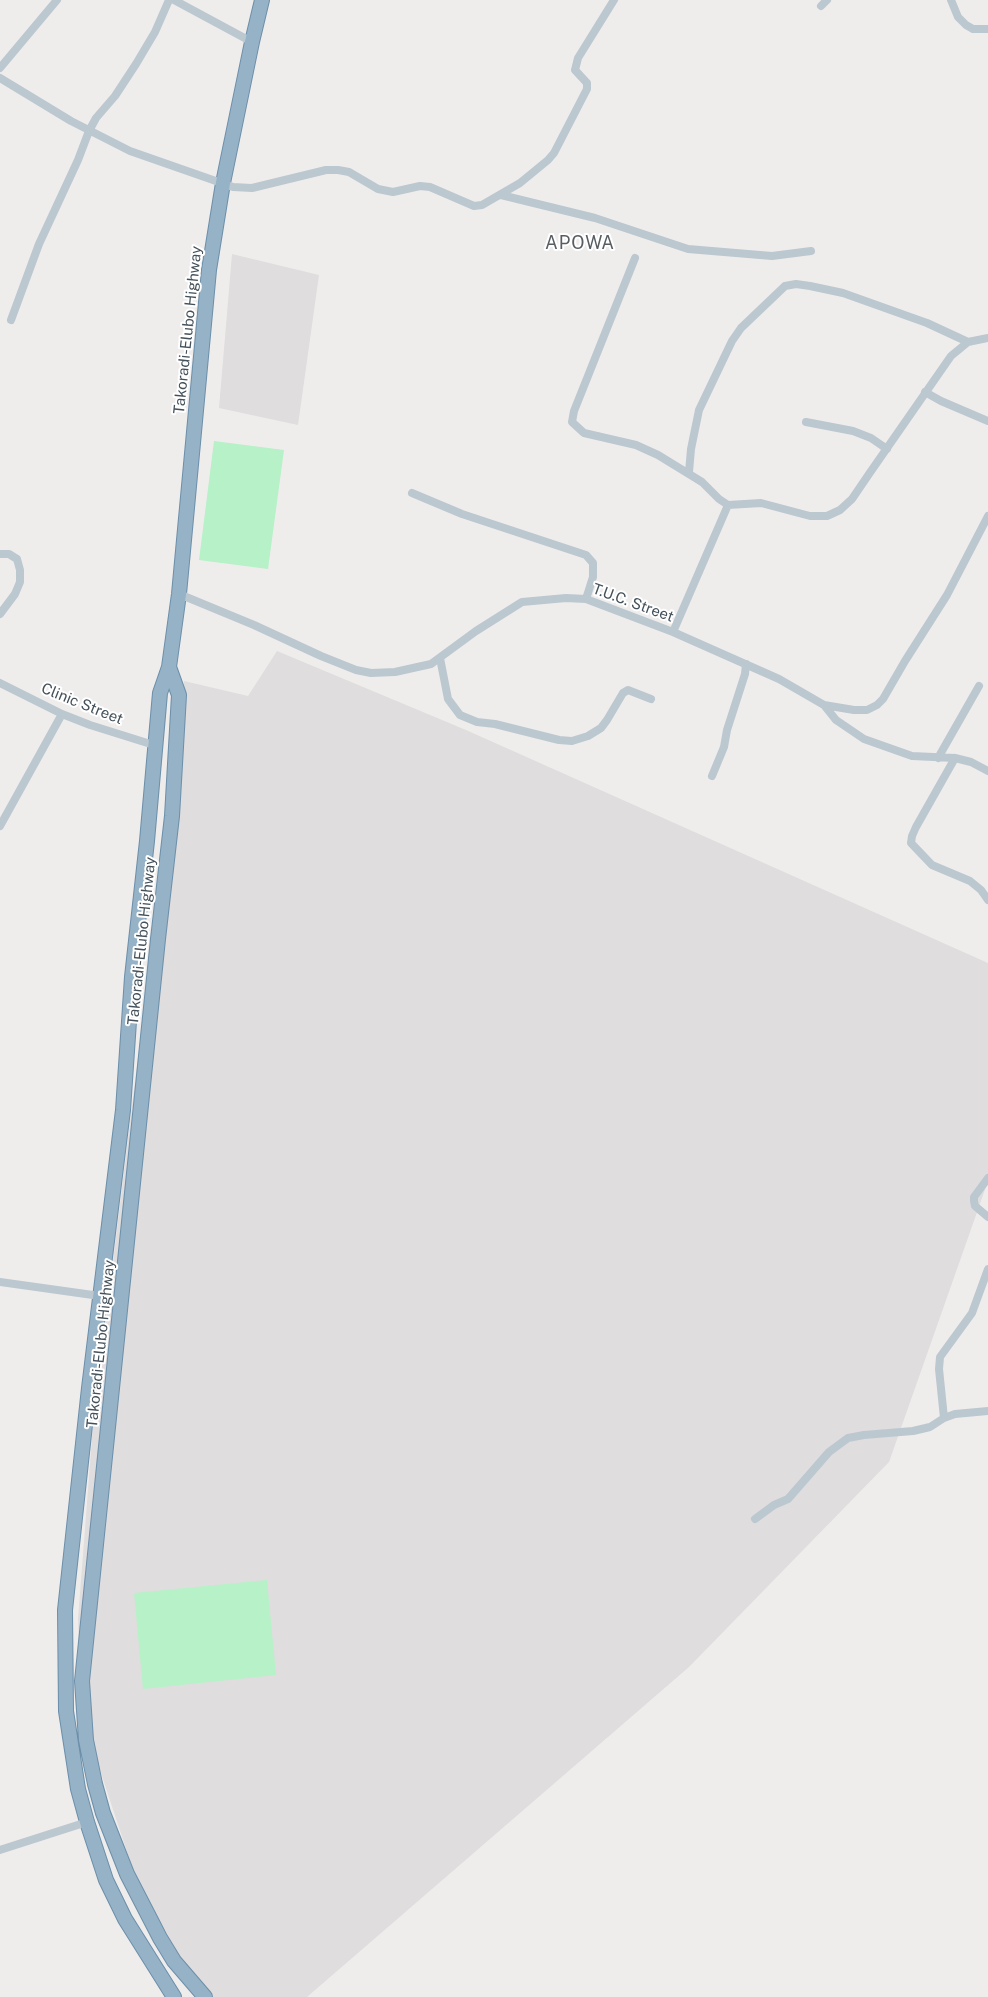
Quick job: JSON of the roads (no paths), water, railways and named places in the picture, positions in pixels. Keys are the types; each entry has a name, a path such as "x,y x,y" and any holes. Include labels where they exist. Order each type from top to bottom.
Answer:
{"highway":[{"name":"Takoradi-Elubo Highway","path":"174,1997 125,1919 106,1880 87,1822 78,1789 66,1711 65,1610 123,1110 132,977 157,746 160,693 169,667 179,594 210,270 223,183 262,0"},
{"name":"Takoradi-Elubo Highway","path":"169,667 179,695 172,816 82,1681 86,1740 95,1784 103,1813 126,1874 174,1961 205,1997"}],"street":[{"path":"0,68 57,0"},
{"path":"11,320 39,244 78,160 89,131 96,118 115,96 136,64 155,32 169,0"},
{"path":"174,0 252,42"},
{"path":"0,78 89,131 130,150 233,187 252,188 326,170 338,170 349,172 378,189 393,192 420,186 430,187 474,206 482,205 520,183 548,160 554,152 587,89 587,83 575,70 578,58 614,0"},
{"path":"951,0 958,16 966,25 973,29 988,29"},
{"path":"500,196 595,218 688,249 772,256 811,251"},
{"path":"635,258 574,411 572,422 584,433 636,445 688,472 728,505 760,503 810,516 827,516 840,510 852,499 951,356 968,342 988,338"},
{"path":"688,472 699,410 732,341 741,328 785,286 796,284 843,293 919,320 968,342"},
{"path":"925,392 949,405 988,421"},
{"path":"806,422 853,431 870,438 887,449"},
{"path":"412,493 472,517 586,555 593,563 593,577 586,599"},
{"path":"673,632 728,505"},
{"path":"824,705 854,710 867,710 877,705 883,699 947,595 988,516"},
{"path":"0,554 9,554 17,559 20,570 20,582 15,594 0,614"},
{"name":"T.U.C. Street","path":"179,594 356,670 371,673 419,668 440,658 476,631 522,602 566,598 586,599 673,632 779,679 824,705 836,720 864,739 912,756 955,758 971,762 988,771"},
{"path":"440,658 448,699 460,715 477,722 495,724 559,740 572,740 588,736 601,728 623,692 628,690 651,699"},
{"path":"712,776 724,747 727,730 745,674 746,664"},
{"name":"Clinic Street","path":"0,683 62,714 157,746"},
{"path":"938,758 979,686"},
{"path":"0,826 62,714"},
{"path":"955,758 916,827 911,843 932,865 970,881 981,890 988,900"},
{"path":"988,1178 974,1197 974,1202 975,1206 988,1218"},
{"path":"944,1418 939,1369 940,1357 972,1313 988,1269"},
{"path":"0,1282 100,1296"},
{"path":"755,1519 774,1505 788,1498 829,1452 848,1438 864,1435 914,1432 930,1427 944,1418 955,1414 988,1411"},
{"path":"0,1850 87,1822"}],"district":[{"name":"APOWA","path":"580,243"}]}
